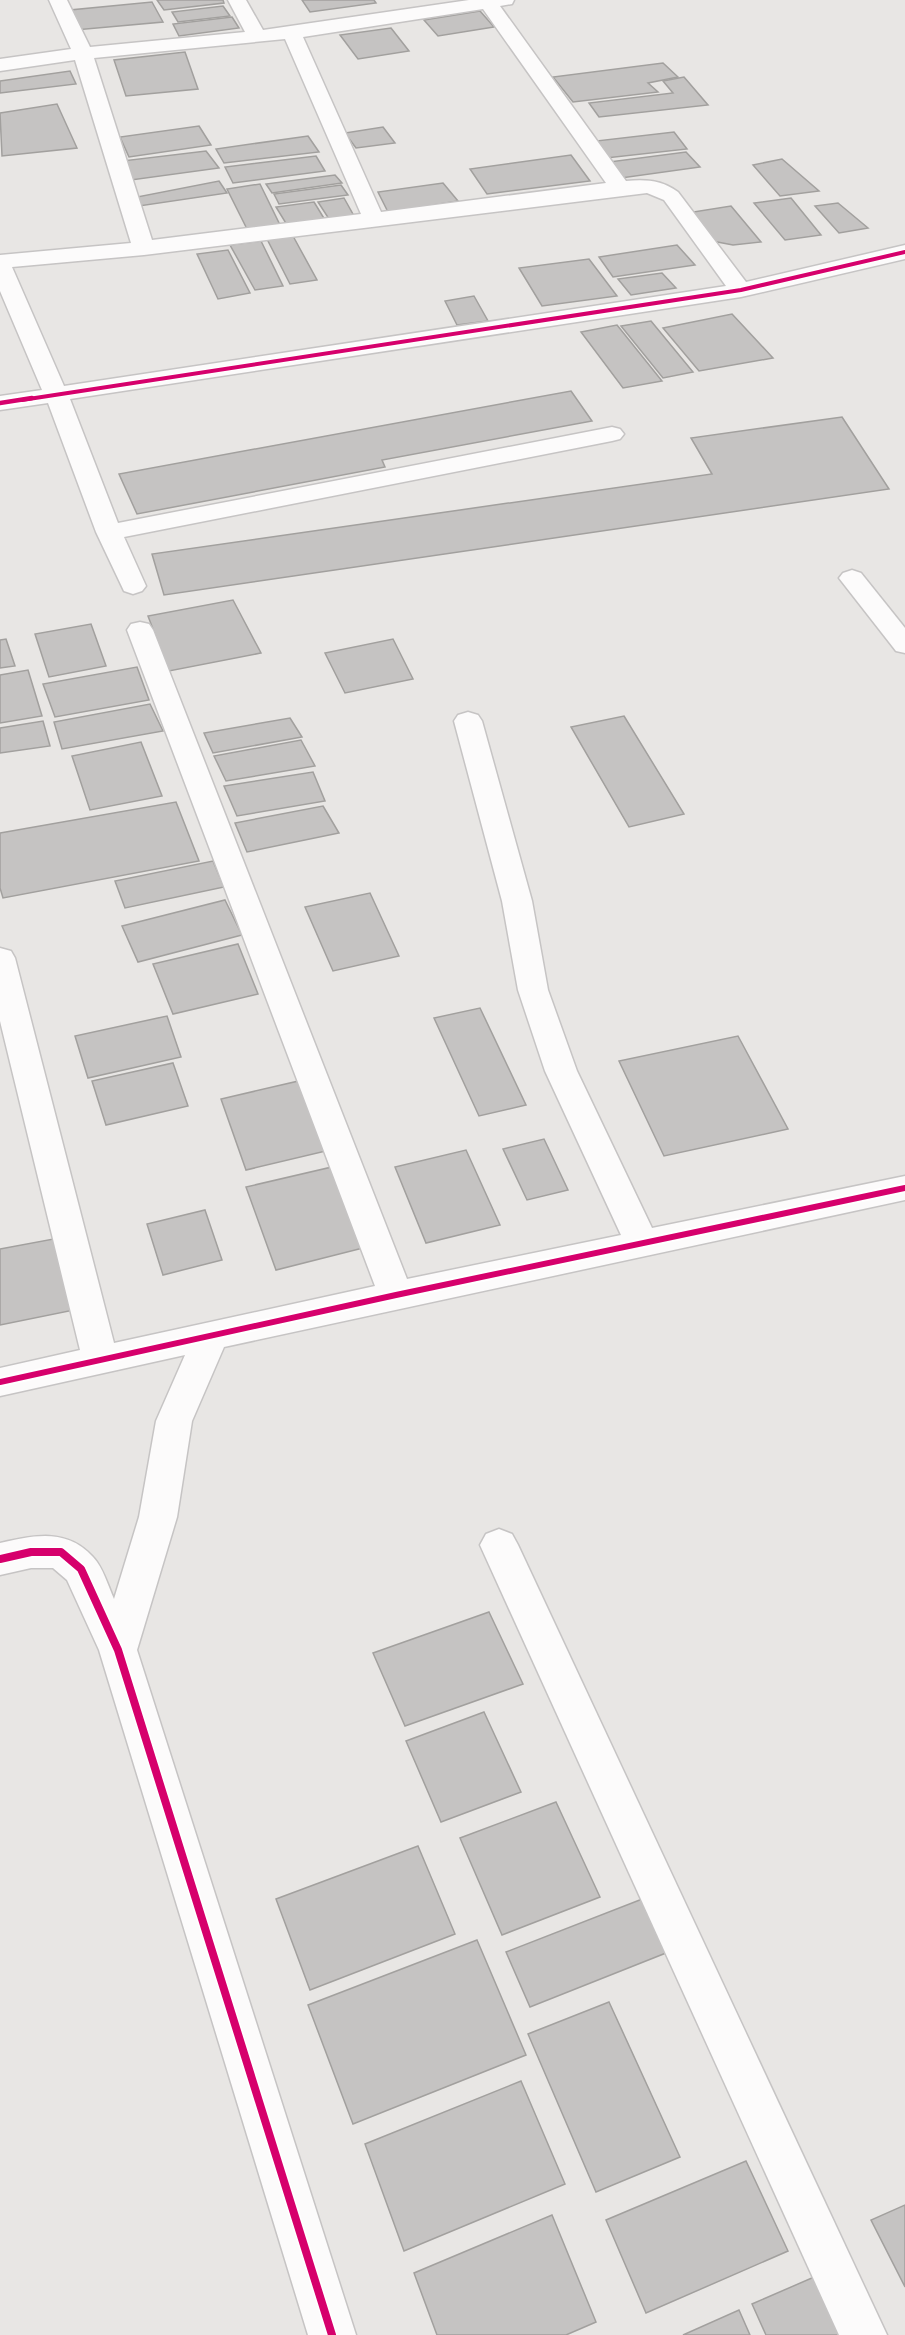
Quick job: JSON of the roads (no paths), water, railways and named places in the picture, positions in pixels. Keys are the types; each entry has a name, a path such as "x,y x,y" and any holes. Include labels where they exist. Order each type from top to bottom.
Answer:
{"street":[{"path":"58,0 83,53 144,248"},
{"path":"237,0 257,37"},
{"path":"0,65 83,53 292,33 397,8 497,2 620,188"},
{"path":"292,33 374,219"},
{"path":"133,586 109,532 56,394 0,263 144,248 650,185 662,188 671,196 741,290"},
{"path":"0,403 741,290 905,252"},
{"path":"109,532 612,434"},
{"path":"852,578 905,645"},
{"path":"140,630 396,1295"},
{"path":"468,721 517,901 533,990 561,1071 642,1244"},
{"path":"0,958 100,1359"},
{"path":"0,1382 396,1295 905,1188"},
{"path":"118,1650 158,1517 174,1421 211,1336"},
{"path":"499,1545 863,2335"},
{"path":"0,1559 31,1552 61,1552 81,1569 118,1650 333,2335"}]}
